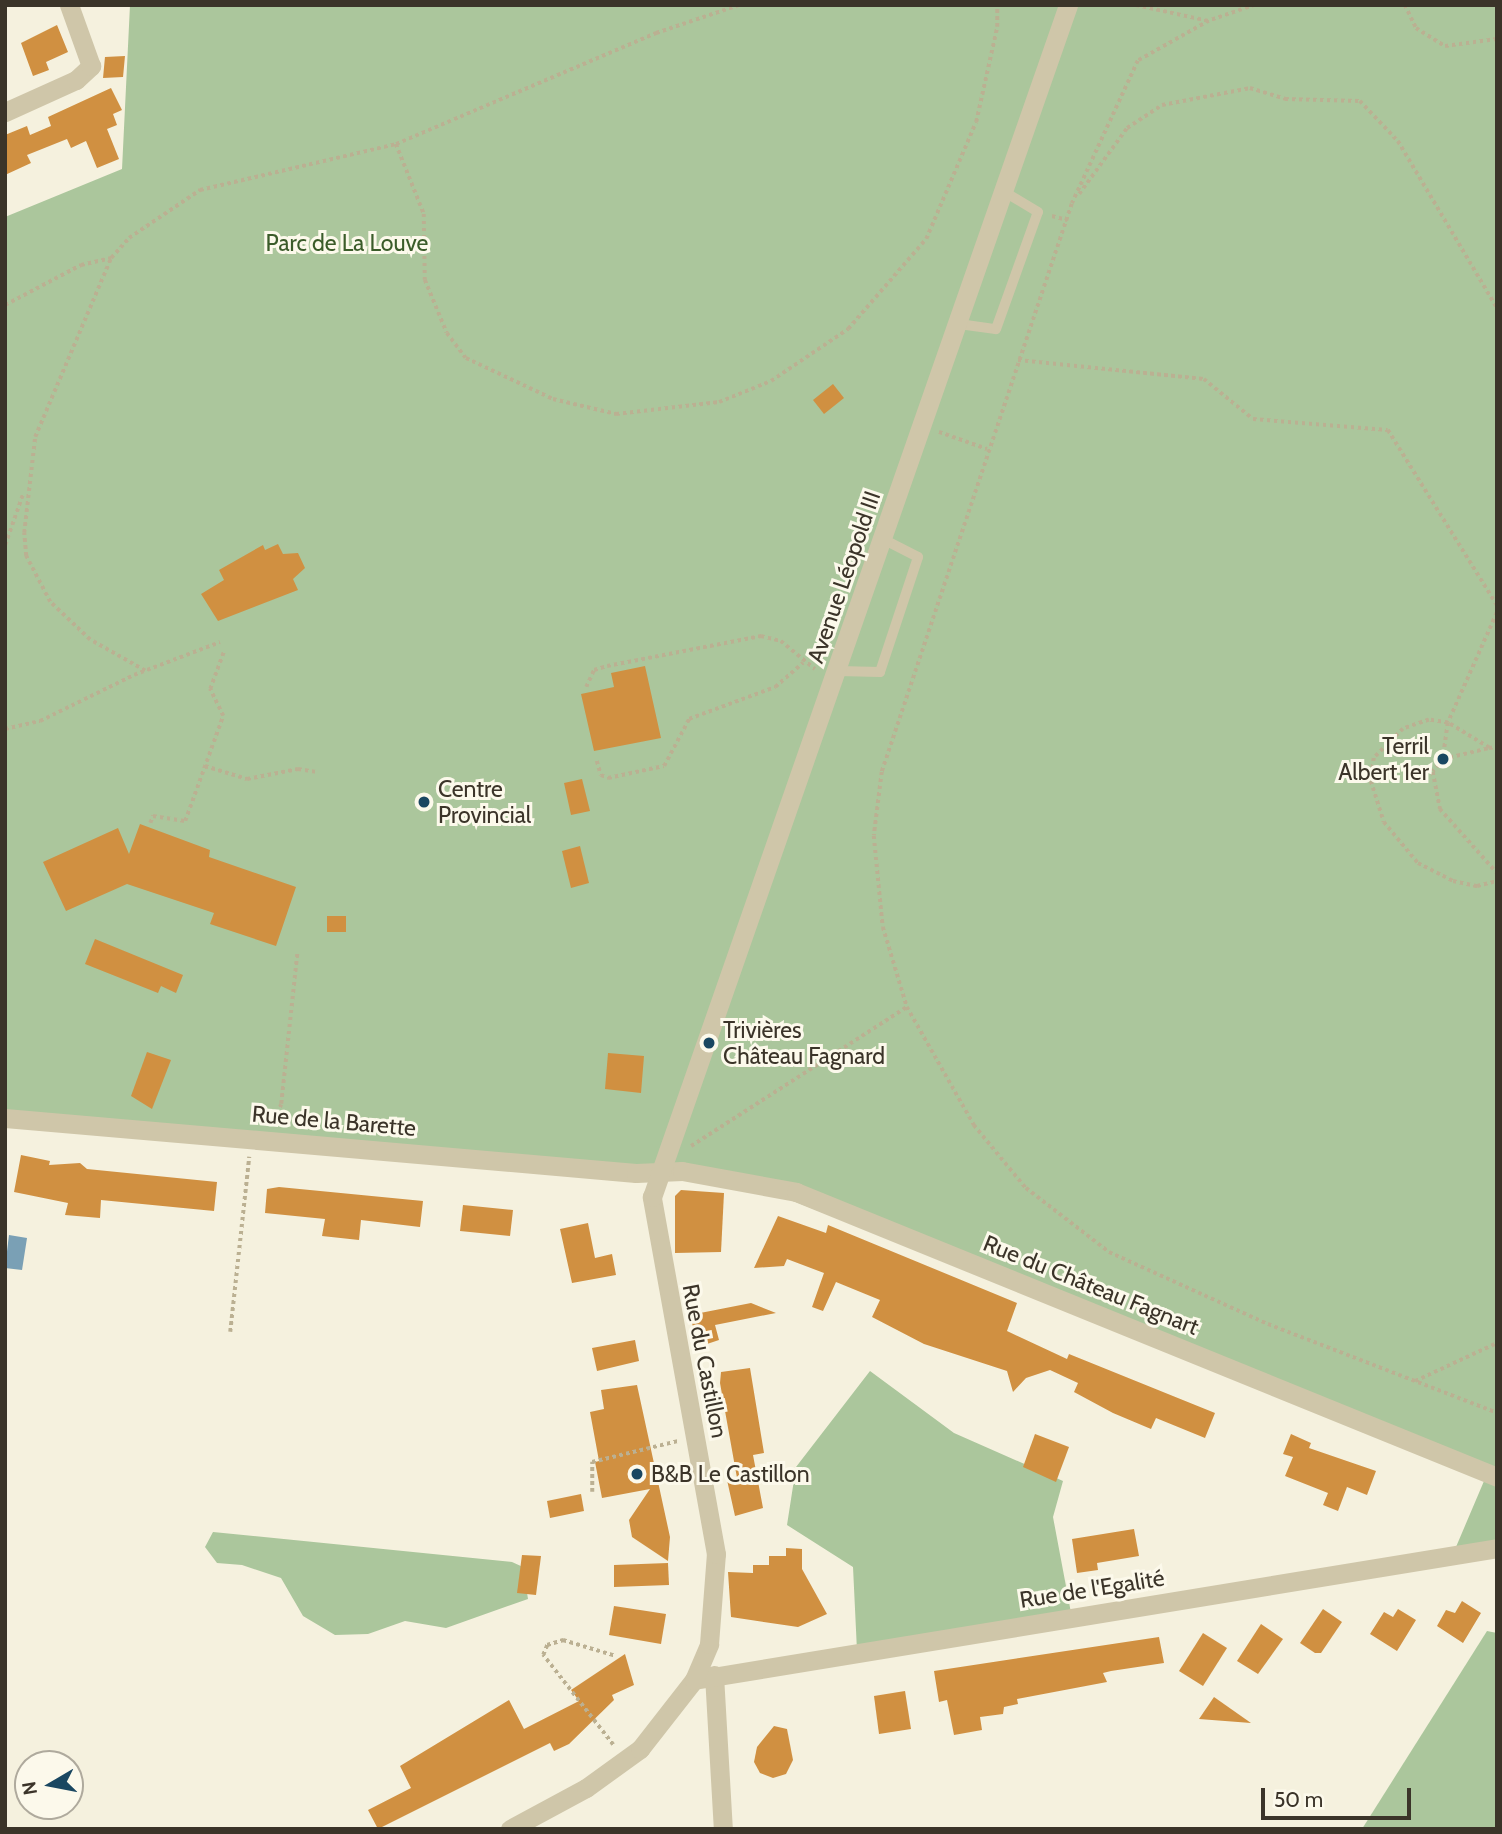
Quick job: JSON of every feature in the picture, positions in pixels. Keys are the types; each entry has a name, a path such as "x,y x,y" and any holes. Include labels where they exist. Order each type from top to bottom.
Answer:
{"street":[{"path":"5,112 76,80 90,66 69,5"},
{"name":"Avenue Léopold III","path":"661,1168 837,674 1068,5"},
{"name":"Rue de la Barette","path":"5,1118 661,1168"},
{"name":"Rue du Castillon","path":"510,1829 625,1760 660,1728 694,1680 709,1644 718,1589 695,1437 653,1216 661,1168"},
{"name":"Rue du Château Fagnart","path":"661,1168 796,1192 1497,1477"},
{"name":"Rue de l'Egalité","path":"694,1680 1497,1548"},
{"path":"714,1675 723,1829"}],"lane":[{"path":"959,324 996,329 1038,212 1005,192"},
{"path":"837,674 880,672 918,557 883,539"}],"path":[{"path":"145,671 90,640 50,602 26,556 26,488 35,437 111,258 130,238 200,190 396,144 656,33 738,5"},
{"path":"396,144 425,214 425,280 447,333 466,358 553,399 615,414 719,402 771,381 848,329 926,239 976,122 997,27 997,5"},
{"path":"1136,5 1209,21"},
{"path":"1255,5 1209,21 1138,61 1072,204 987,449 882,772 874,836 883,928 907,1007 974,1125 1026,1188 1110,1252 1268,1324 1497,1413"},
{"path":"1405,5 1416,28 1444,46 1497,39"},
{"path":"1072,204 1127,128 1162,104 1250,88 1285,99 1360,101 1398,141 1497,308"},
{"path":"5,306 81,265 111,258"},
{"path":"1018,360 1204,379 1253,419 1388,430 1497,605"},
{"path":"922,426 987,449"},
{"path":"5,545 26,488"},
{"path":"1497,613 1448,723 1443,760 1433,772 1440,809 1497,873"},
{"path":"586,687 594,670 607,666 761,635 781,641 803,663 837,674"},
{"path":"5,729 40,721 145,671 220,642"},
{"path":"150,823 153,816 185,821 223,716 210,689 224,651"},
{"path":"597,761 601,775 608,778 664,765 689,719 775,687 803,663"},
{"path":"1489,748 1448,723 1429,720 1403,729 1374,758 1371,781 1384,822 1418,863 1453,881 1477,886 1497,881"},
{"path":"1443,760 1497,747"},
{"path":"205,766 247,779 298,769 318,772"},
{"path":"274,1120 281,1104 297,954"},
{"path":"661,1168 907,1007"},
{"path":"230,1332 251,1138"},
{"path":"1415,1381 1497,1343"},
{"path":"592,1492 592,1462 695,1437"},
{"path":"616,1656 563,1640 547,1644 543,1655 625,1760"}],"green space":[{"name":"Parc de La Louve","path":"130,5 1497,5 1497,1548 1453,1554 1487,1474 740,1180 5,1116 5,217 122,169"},
{"path":"870,1371 954,1433 1063,1481 1053,1517 1072,1618 857,1651 853,1567 787,1525 796,1467"},
{"path":"213,1532 512,1562 523,1567 528,1599 446,1628 405,1621 368,1634 335,1635 303,1616 281,1578 242,1565 217,1563 205,1547"},
{"path":"1487,1631 1497,1633 1497,1829 1362,1829"}],"water":[{"path":"9,1235 27,1238 22,1270 5,1268"}],"building":[{"path":"57,25 68,52 46,62 49,70 33,76 21,43"},
{"path":"125,56 123,77 103,78 105,57"},
{"path":"111,88 122,110 113,114 117,125 107,129 119,159 97,168 86,141 71,148 67,139 27,155 31,163 5,175 5,135 27,126 30,135 51,126 48,117"},
{"path":"833,384 844,398 824,414 813,400"},
{"path":"278,544 283,554 298,553 305,568 293,579 298,590 218,621 201,594 224,580 219,570 263,545 265,550"},
{"path":"645,666 661,738 594,751 581,694 614,687 611,673"},
{"path":"582,779 590,811 571,815 564,783"},
{"path":"140,824 210,850 209,857 296,887 276,946 210,924 214,913 127,884 66,911 43,862 118,828 129,854"},
{"path":"580,846 589,883 571,888 562,851"},
{"path":"327,916 346,916 346,932 327,932"},
{"path":"95,939 183,975 176,993 161,986 158,993 85,964"},
{"path":"147,1052 171,1060 152,1109 131,1096"},
{"path":"608,1053 644,1056 641,1093 605,1089"},
{"path":"21,1155 50,1161 49,1165 80,1163 87,1169 217,1182 214,1211 101,1200 100,1218 65,1215 68,1203 14,1192"},
{"path":"279,1187 423,1201 420,1227 361,1220 359,1240 322,1236 325,1219 265,1213 267,1189"},
{"path":"681,1190 724,1193 721,1252 675,1253 675,1196"},
{"path":"463,1205 513,1210 510,1236 460,1231"},
{"path":"778,1216 826,1233 828,1225 1017,1303 1007,1331 1067,1359 1069,1354 1215,1413 1205,1438 1156,1418 1151,1429 1113,1413 1074,1392 1078,1383 1050,1370 1026,1378 1013,1392 1007,1371 924,1344 872,1317 880,1300 836,1282 823,1311 812,1307 824,1273 787,1259 784,1266 754,1268"},
{"path":"588,1223 595,1258 612,1254 616,1275 572,1283 560,1229"},
{"path":"751,1303 776,1313 715,1325 719,1340 698,1347 690,1315"},
{"path":"635,1340 639,1361 597,1371 592,1348"},
{"path":"750,1368 764,1453 753,1455 763,1508 735,1516 727,1480 737,1478 720,1383 721,1372"},
{"path":"637,1385 670,1537 668,1561 632,1537 629,1520 650,1489 602,1498 595,1462 599,1461 590,1412 604,1409 601,1390"},
{"path":"1035,1434 1069,1447 1056,1482 1023,1467"},
{"path":"1291,1434 1311,1443 1309,1448 1376,1471 1367,1495 1347,1487 1338,1511 1323,1505 1328,1493 1285,1476 1293,1457 1283,1454"},
{"path":"581,1494 584,1511 550,1518 547,1501"},
{"path":"1134,1529 1139,1556 1097,1563 1098,1570 1077,1573 1072,1539"},
{"path":"786,1548 802,1549 802,1569 827,1614 798,1627 731,1617 728,1572 753,1573 753,1565 769,1565 769,1556 786,1556"},
{"path":"522,1555 541,1556 536,1595 517,1593"},
{"path":"668,1563 669,1585 614,1587 614,1565"},
{"path":"1462,1601 1481,1613 1463,1643 1437,1626 1446,1610 1455,1613"},
{"path":"614,1606 666,1614 661,1644 609,1635"},
{"path":"1323,1609 1342,1622 1321,1653 1315,1653 1300,1643"},
{"path":"1398,1609 1416,1620 1397,1651 1370,1634 1384,1612 1393,1617"},
{"path":"1261,1624 1283,1639 1258,1674 1237,1661"},
{"path":"1203,1633 1227,1648 1203,1686 1179,1671"},
{"path":"1159,1637 1164,1663 1103,1673 1107,1682 1017,1699 1018,1704 1004,1707 1003,1714 980,1717 982,1730 954,1735 947,1700 939,1702 934,1671"},
{"path":"625,1654 634,1685 612,1695 614,1700 569,1744 554,1751 550,1743 378,1829 368,1810 411,1788 400,1766 509,1700 524,1729 579,1701 571,1690"},
{"path":"905,1691 911,1729 879,1734 874,1696"},
{"path":"1214,1697 1251,1723 1199,1719"},
{"path":"774,1726 787,1729 793,1760 786,1774 773,1778 760,1773 754,1762 757,1747"}],"place":[{"name":"Terril Albert 1er","path":"1443,759"},
{"name":"Centre Provincial","path":"424,802"},
{"name":"Trivières Château Fagnard","path":"709,1043"},
{"name":"B&B Le Castillon","path":"637,1474"}]}
